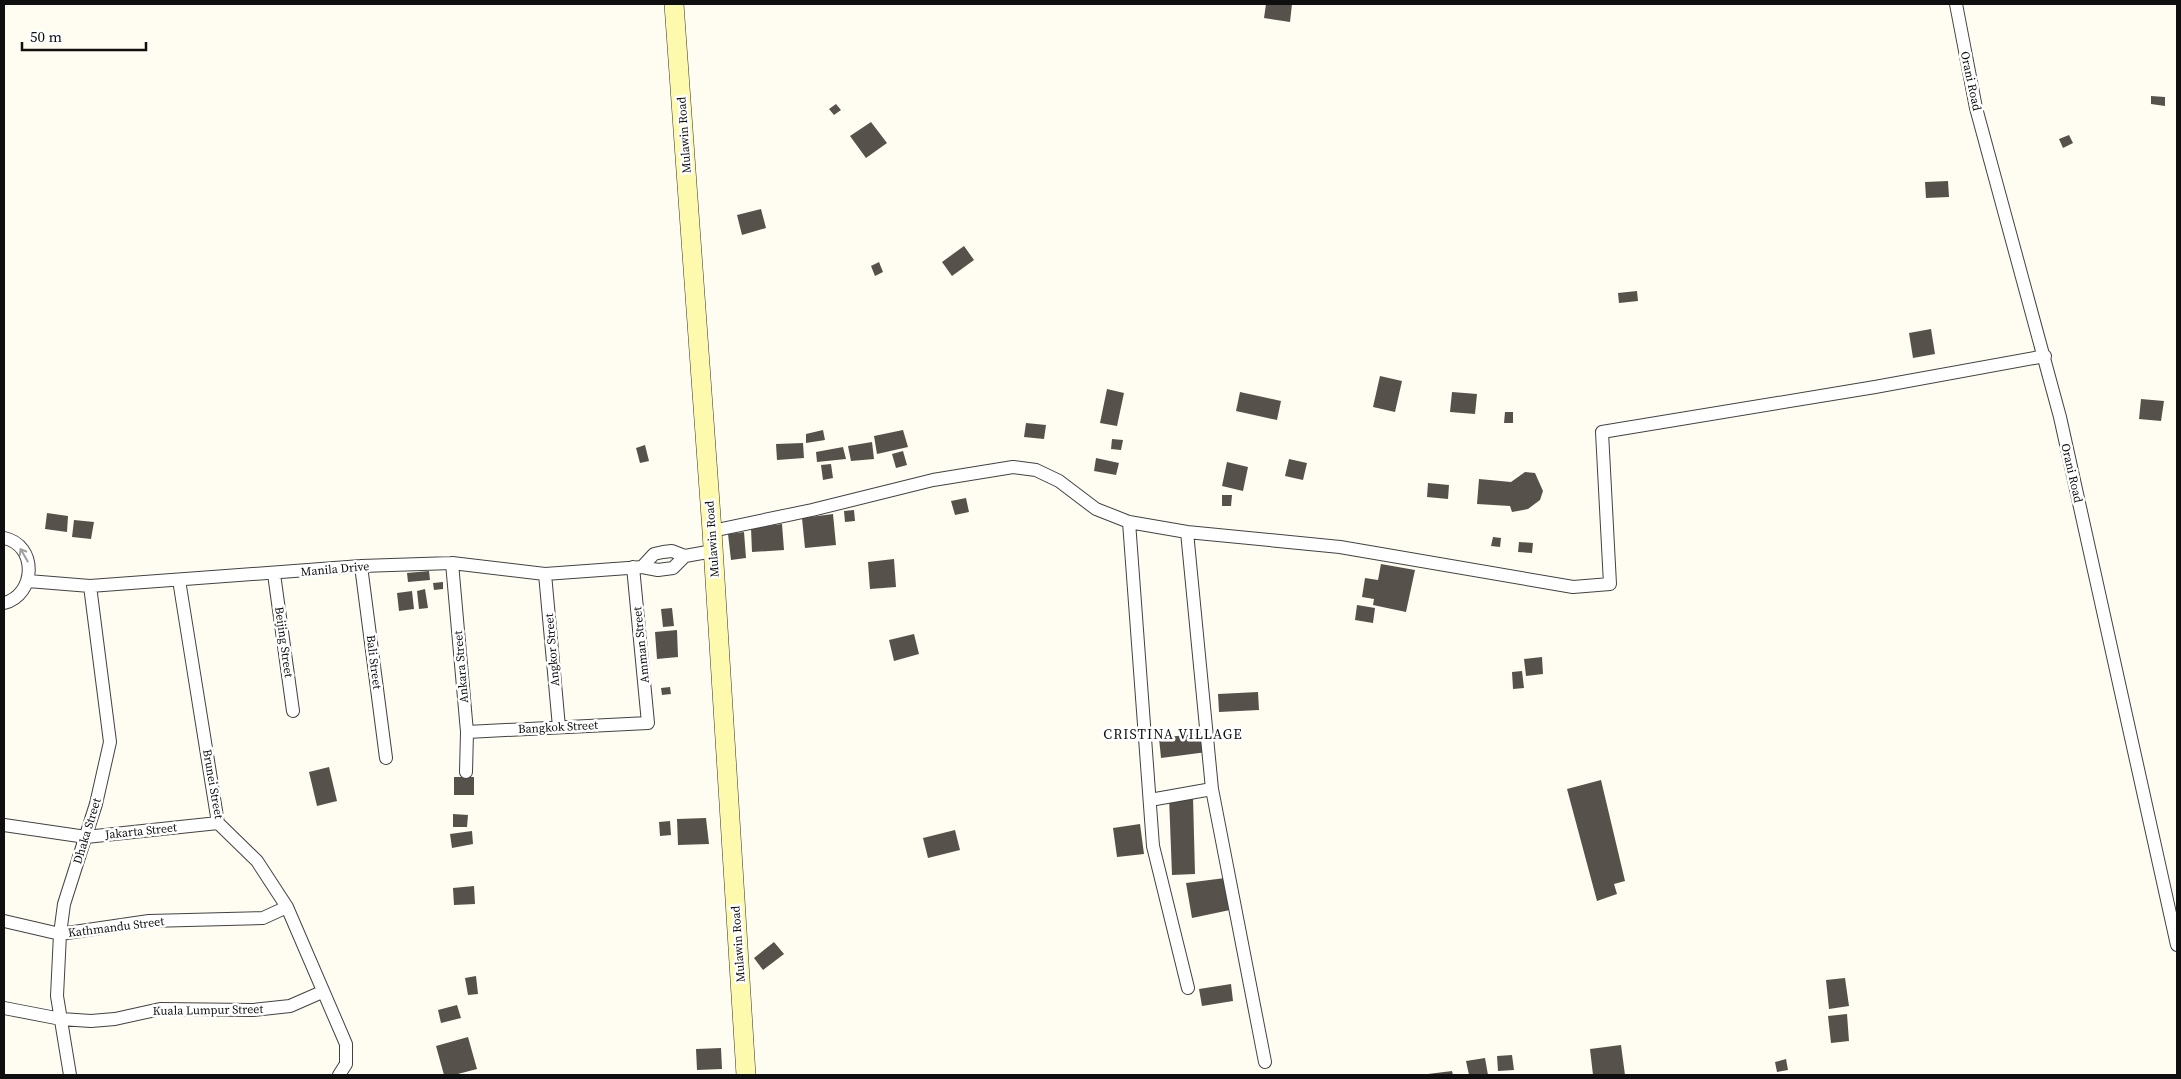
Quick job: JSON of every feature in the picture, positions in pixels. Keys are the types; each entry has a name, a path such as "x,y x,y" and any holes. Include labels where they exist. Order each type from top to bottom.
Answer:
{"main road":[{"name":"Mulawin Road","path":"674,4 712,531 746,1075"}],"street":[{"name":"Orani Road","path":"1956,4 1976,108 2045,356 2060,417 2177,945"},
{"path":"712,531 812,510 933,480 1012,467 1036,470 1059,482 1096,509 1129,522 1187,532 1340,547 1573,587 1610,584 1602,432 1875,387 2045,356"},
{"path":"1129,522 1153,846 1188,988"},
{"path":"1187,532 1212,789 1265,1062"},
{"path":"4,538 16,543 24,551 30,571 28,581 16,598 4,603"},
{"name":"Manila Drive","path":"28,581 90,586 274,574 361,566 452,562 545,574 637,567 658,570 673,568 685,556 713,551"},
{"name":"Ankara Street","path":"452,562 467,732 466,772"},
{"name":"Bali Street","path":"361,566 386,758"},
{"name":"Amman Street","path":"637,567 648,723"},
{"name":"Beijing Street","path":"274,574 293,711"},
{"name":"Angkor Street","path":"545,574 560,727"},
{"name":"Brunei Street","path":"179,580 218,823 257,861 287,907 346,1044 346,1064 339,1075"},
{"name":"Dhaka Street","path":"70,1075 57,996 60,934 64,904 86,837 110,742 90,586"},
{"name":"Bangkok Street","path":"467,732 648,723"},
{"path":"1150,800 1212,789"},
{"name":"Jakarta Street","path":"4,824 86,837 218,823"},
{"name":"Kathmandu Street","path":"4,921 60,934 149,921 263,918 287,907"},
{"name":"Kuala Lumpur Street","path":"4,1008 61,1019 91,1021 115,1019 160,1008 253,1010 290,1006 322,992"}],"building":[{"path":"1266,4 1292,4 1290,22 1264,18"},
{"path":"2151,96 2165,97 2165,106 2151,104"},
{"path":"836,104 841,110 834,115 829,109"},
{"path":"871,122 887,143 866,158 850,136"},
{"path":"2069,135 2073,143 2063,148 2059,139"},
{"path":"1948,181 1949,197 1926,198 1925,182"},
{"path":"761,209 766,228 742,235 737,215"},
{"path":"964,246 974,260 952,276 942,262"},
{"path":"879,262 883,272 875,276 871,266"},
{"path":"1637,291 1638,301 1619,303 1618,293"},
{"path":"1931,329 1935,354 1913,358 1909,333"},
{"path":"1380,376 1402,381 1395,412 1373,407"},
{"path":"1107,389 1124,393 1117,426 1100,423"},
{"path":"1240,392 1281,401 1277,420 1236,411"},
{"path":"1452,392 1477,394 1475,414 1450,412"},
{"path":"2141,399 2164,401 2161,421 2139,419"},
{"path":"1505,412 1513,412 1513,423 1504,423"},
{"path":"1026,423 1046,425 1044,439 1024,437"},
{"path":"823,430 825,440 806,443 806,434"},
{"path":"903,430 908,447 877,454 874,436"},
{"path":"1112,439 1123,440 1121,450 1111,449"},
{"path":"872,442 874,459 851,461 848,446"},
{"path":"803,443 804,458 777,460 776,444"},
{"path":"645,445 649,461 640,463 636,448"},
{"path":"843,447 846,459 817,462 816,452"},
{"path":"903,451 907,465 896,468 892,454"},
{"path":"1096,458 1119,463 1116,475 1094,471"},
{"path":"1289,459 1307,463 1303,480 1285,476"},
{"path":"1227,462 1248,467 1243,491 1222,486"},
{"path":"831,464 833,478 823,480 821,465"},
{"path":"1525,472 1535,473 1543,491 1540,500 1528,509 1512,512 1510,506 1477,504 1479,479 1511,482"},
{"path":"1428,483 1449,485 1448,499 1427,497"},
{"path":"1222,495 1232,495 1231,506 1222,506"},
{"path":"966,498 969,512 955,515 951,501"},
{"path":"854,510 855,521 845,522 844,511"},
{"path":"47,513 68,516 67,532 45,529"},
{"path":"833,514 836,545 805,548 802,518"},
{"path":"74,520 94,522 91,539 72,537"},
{"path":"782,524 784,550 752,552 751,528"},
{"path":"744,532 746,558 731,560 728,534"},
{"path":"1493,537 1501,538 1500,547 1491,546"},
{"path":"1519,542 1533,543 1532,553 1518,552"},
{"path":"894,559 896,587 870,589 868,562"},
{"path":"1381,564 1415,570 1406,612 1373,605 1374,599 1362,597 1365,578 1378,580"},
{"path":"429,571 430,580 408,582 407,573"},
{"path":"443,582 443,589 434,590 433,583"},
{"path":"425,589 428,608 419,609 417,591"},
{"path":"412,591 414,609 399,611 397,593"},
{"path":"1357,605 1375,608 1373,623 1355,620"},
{"path":"672,608 674,626 663,627 661,609"},
{"path":"677,630 678,657 657,659 655,632"},
{"path":"914,634 919,654 894,661 889,640"},
{"path":"1542,657 1543,674 1526,676 1524,659"},
{"path":"1522,671 1524,688 1513,689 1512,672"},
{"path":"670,687 671,694 662,695 661,688"},
{"path":"1258,692 1259,710 1219,712 1218,694"},
{"path":"1204,733 1207,752 1161,758 1159,738"},
{"path":"329,767 337,801 317,806 309,772"},
{"path":"454,777 474,777 474,795 454,795"},
{"path":"1601,780 1625,881 1614,884 1617,894 1597,901 1567,789"},
{"path":"1193,796 1195,874 1172,875 1169,797"},
{"path":"453,814 468,815 467,827 453,827"},
{"path":"706,818 709,844 678,845 677,819"},
{"path":"670,821 671,835 660,836 659,822"},
{"path":"1140,824 1144,854 1117,857 1113,828"},
{"path":"955,830 960,850 928,858 923,838"},
{"path":"472,831 473,844 452,848 450,834"},
{"path":"1225,878 1230,910 1192,918 1186,883"},
{"path":"474,886 475,904 454,905 453,888"},
{"path":"774,942 784,954 763,970 754,958"},
{"path":"476,976 478,994 468,995 465,978"},
{"path":"1845,978 1849,1006 1829,1009 1826,980"},
{"path":"1231,984 1233,1001 1202,1006 1199,989"},
{"path":"457,1005 461,1018 441,1023 438,1010"},
{"path":"1847,1014 1849,1041 1831,1043 1828,1016"},
{"path":"468,1037 477,1069 454,1075 444,1075 436,1046"},
{"path":"1621,1045 1625,1075 1593,1075 1590,1049"},
{"path":"721,1048 722,1069 697,1070 696,1049"},
{"path":"1512,1055 1514,1070 1498,1071 1497,1056"},
{"path":"1485,1058 1488,1075 1469,1075 1466,1061"},
{"path":"1786,1059 1788,1070 1777,1072 1775,1062"},
{"path":"1452,1071 1453,1075 1428,1075 1428,1074"}],"district":[{"name":"CRISTINA VILLAGE","path":"1173,734"}]}
